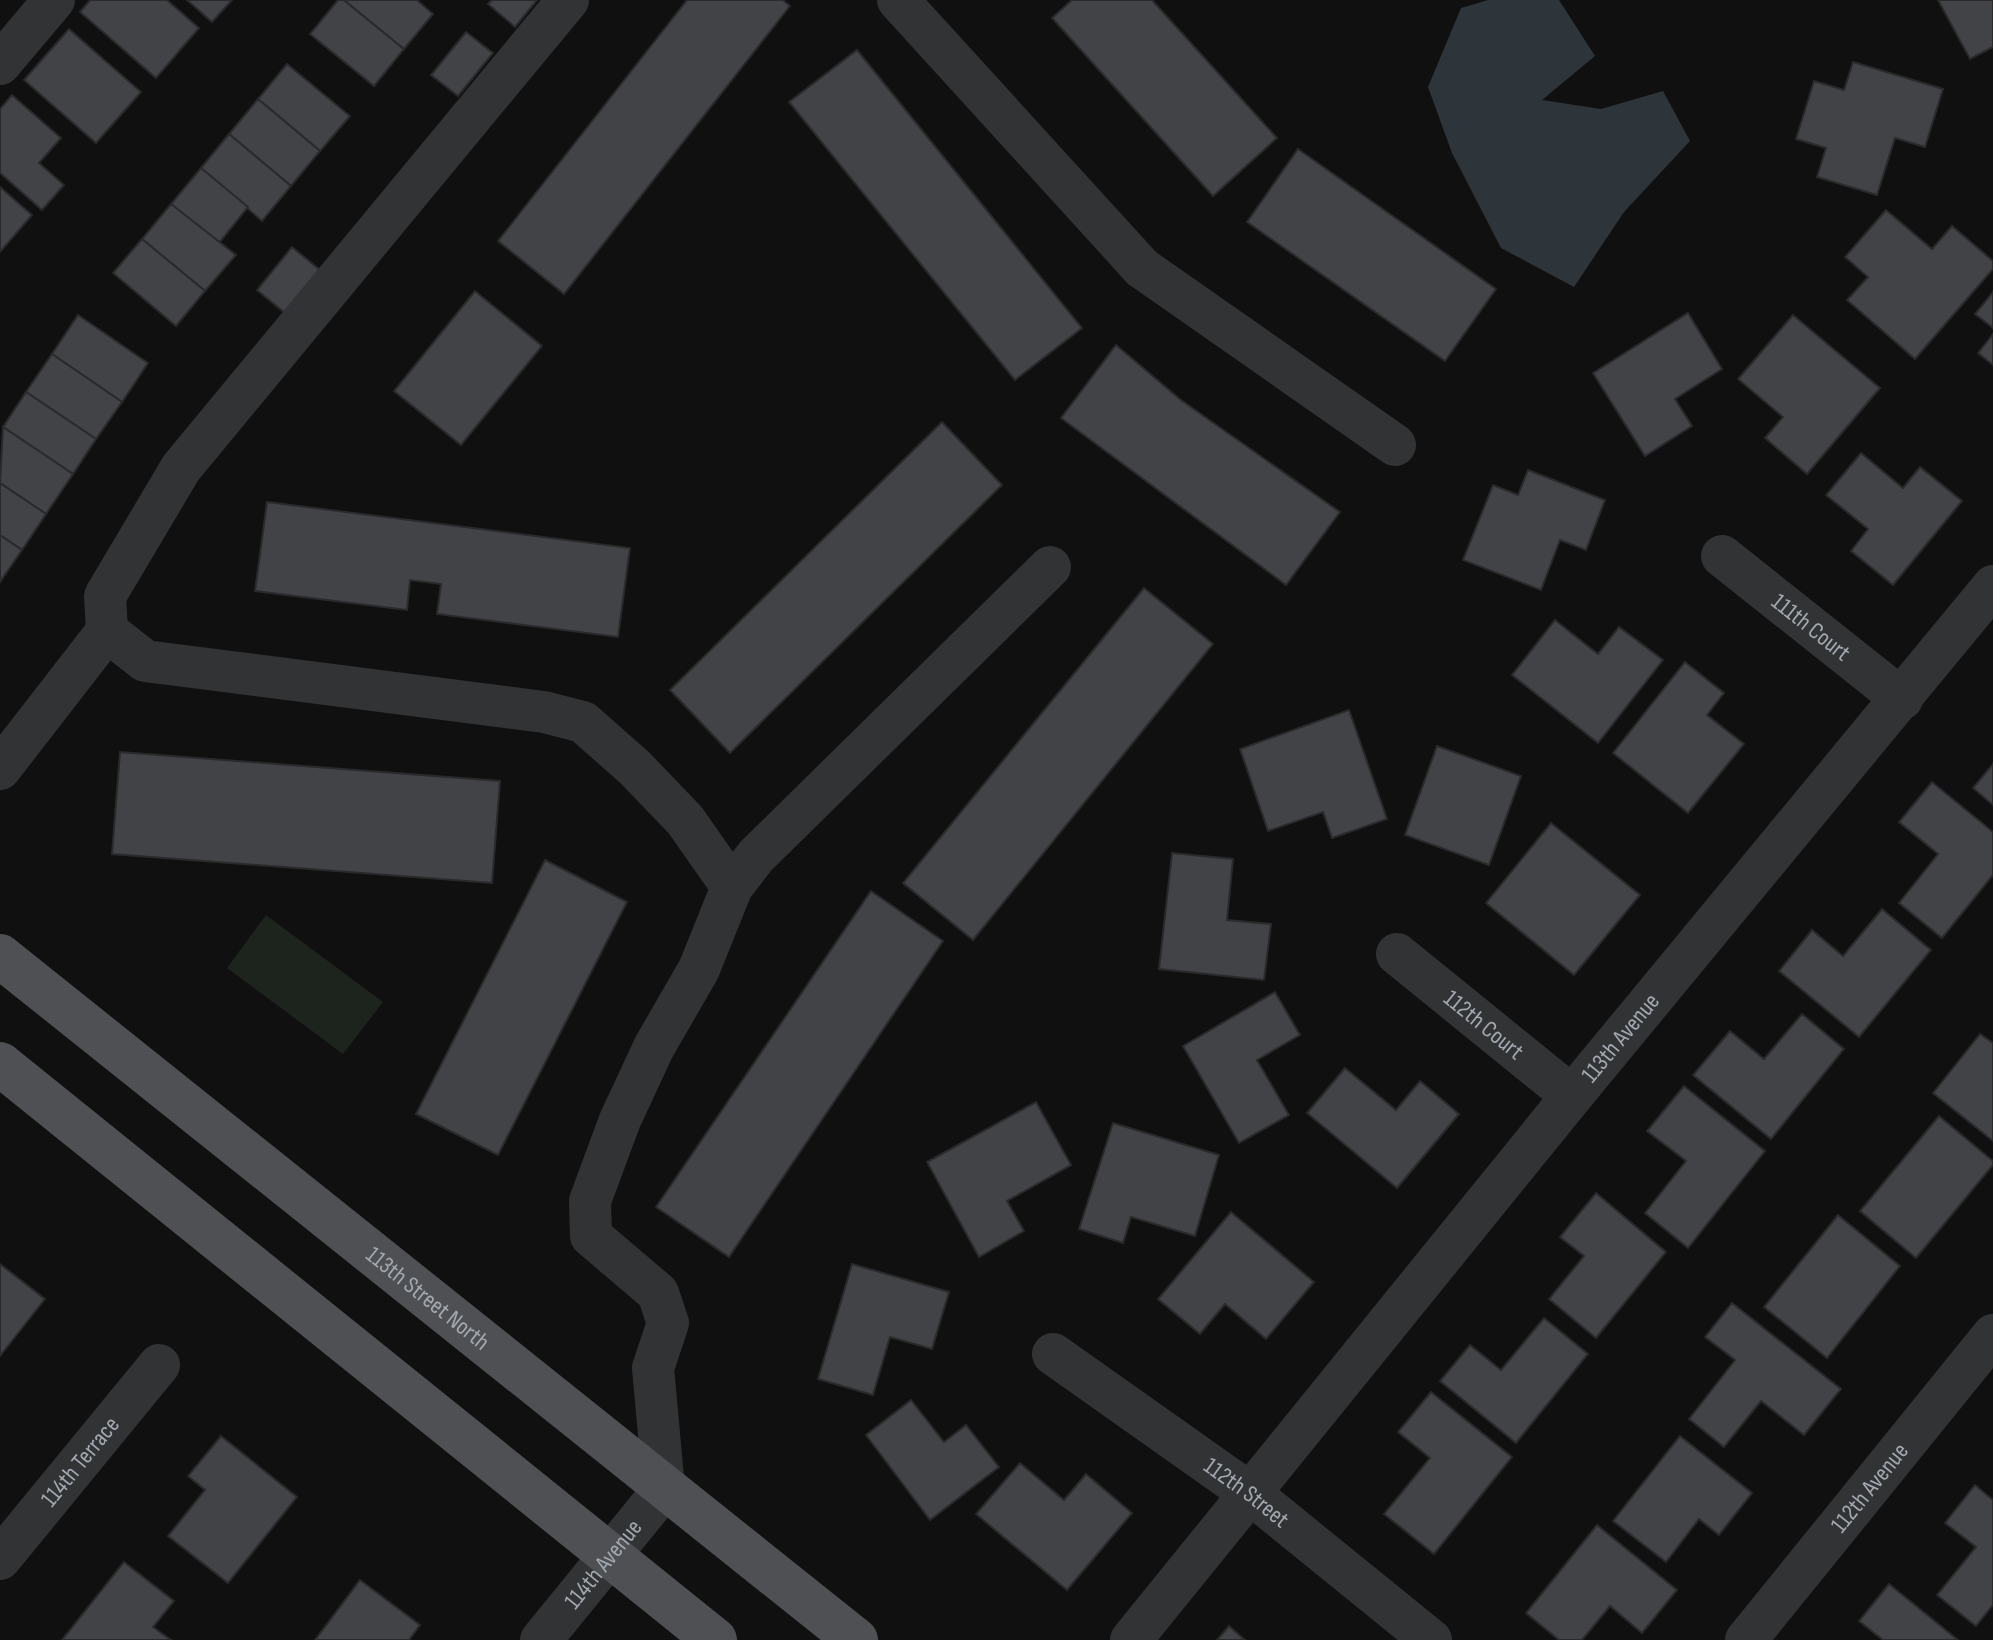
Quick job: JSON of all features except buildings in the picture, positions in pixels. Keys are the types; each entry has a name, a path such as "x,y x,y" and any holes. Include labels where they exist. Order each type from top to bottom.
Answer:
{"main road":[{"name":"113th Street North","path":"0,956 856,1640"},
{"path":"0,1064 715,1640"}],"street":[{"path":"0,64 54,0"},
{"path":"0,769 107,631 105,596 181,468 568,0"},
{"path":"898,0 1142,268 1395,445"},
{"name":"111th Court","path":"1722,556 1902,699"},
{"path":"664,1489 653,1368 668,1323 658,1293 591,1236 590,1201 620,1120 654,1047 699,969 732,887 756,856 1050,567"},
{"name":"113th Avenue","path":"1131,1640 1572,1096 1993,586"},
{"path":"107,631 145,661 527,710 583,722 634,767 685,820 732,887"},
{"name":"112th Court","path":"1397,954 1572,1096"},
{"name":"112th Avenue","path":"1746,1640 1993,1335"},
{"name":"112th Street","path":"1053,1354 1251,1494 1431,1640"},
{"name":"114th Terrace","path":"0,1559 159,1365"},
{"name":"114th Avenue","path":"541,1640 664,1489"}],"shaded area":[{"path":"1488,0 1559,0 1595,56 1542,100 1601,109 1663,91 1690,141 1624,212 1574,287 1501,248 1452,153 1428,87 1461,8"},
{"path":"266,915 383,1002 343,1054 227,968"}]}
